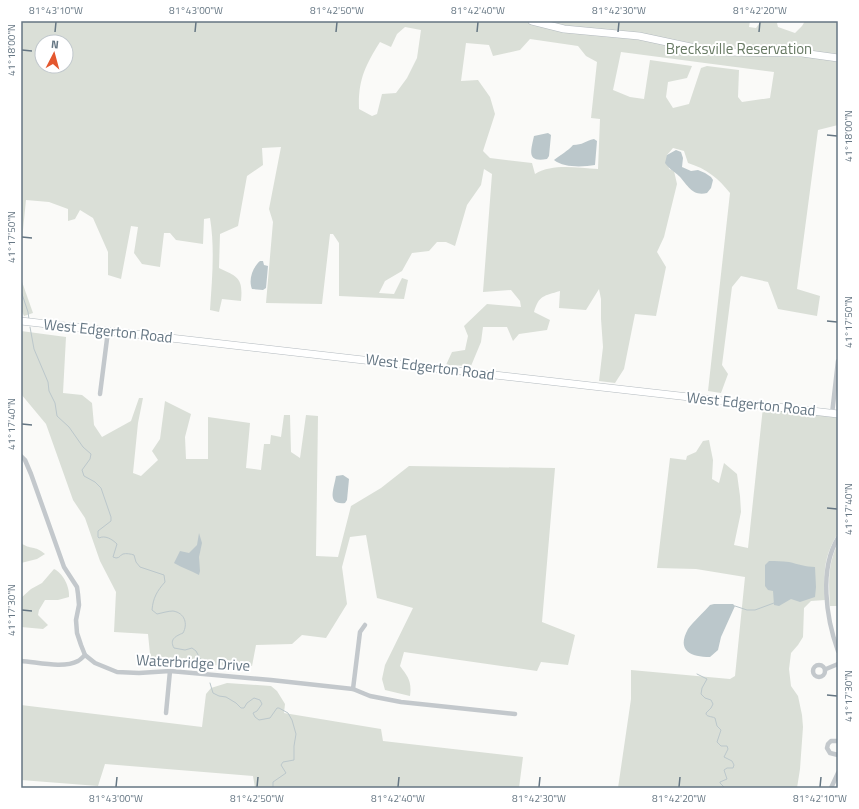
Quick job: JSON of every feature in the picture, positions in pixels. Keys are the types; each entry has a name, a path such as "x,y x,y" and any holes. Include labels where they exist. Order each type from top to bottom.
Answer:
{"street":[{"path":"532,21 564,29 640,36 714,52 802,53 838,58"},
{"name":"West Edgerton Road","path":"21,321 835,414"},
{"path":"100,394 108,331"},
{"path":"835,414 838,360"},
{"path":"21,456 25,460 31,474 64,567 77,587 79,605 76,620 77,633 85,655 78,661 66,664 55,665 21,661"},
{"path":"838,538 829,558 827,581 831,629 838,651"},
{"path":"353,689 360,632 365,625"},
{"name":"Waterbridge Drive","path":"85,655 95,663 117,672 139,673 170,671 214,674 353,689 370,696 401,702 515,714"},
{"path":"826,669 838,664"},
{"path":"166,713 170,671"},
{"path":"838,742 831,741 827,748 830,753 838,754"},
{"path":"831,788 838,773"}],"green space":[{"name":"Brecksville Reservation","path":"21,21 750,21 749,27 756,28 761,21 779,21 777,23 778,27 795,33 805,21 838,22 838,125 818,130 797,289 820,296 817,316 778,309 768,282 741,276 732,287 722,365 728,374 721,393 708,391 730,193 712,175 701,168 688,163 684,151 673,148 667,155 669,169 674,171 677,184 664,237 657,252 666,267 656,316 635,314 624,369 615,383 599,381 603,347 601,299 599,289 586,310 559,308 560,291 546,295 540,299 534,312 550,320 547,330 519,334 513,341 507,327 483,327 481,342 471,366 446,365 452,352 465,350 468,336 464,326 487,304 521,307 520,301 511,290 483,292 492,174 484,169 481,185 467,205 455,246 446,242 437,242 429,251 412,253 402,271 385,281 379,293 394,294 402,278 408,280 404,299 339,296 339,243 333,234 330,234 322,304 266,303 273,222 269,209 281,147 262,148 263,165 247,176 238,226 220,234 219,268 231,274 240,283 241,301 222,299 219,312 210,310 213,252 210,218 204,219 203,244 176,240 170,233 164,233 160,267 142,264 134,253 138,227 131,226 121,279 108,275 108,252 93,218 80,210 75,219 68,221 68,209 49,202 26,200 21,250","holes":["405,27 421,30 417,58 407,78 396,93 382,94 377,114 372,116 359,109 361,81 366,66 380,42 391,47 397,34","530,39 578,46 586,56 597,62 591,118 600,119 598,169 557,167 549,168 535,174 532,163 490,158 483,151 495,114 490,97 478,80 461,81 466,43 489,45 493,56 520,50","621,52 774,72 770,98 742,102 738,97 739,70 707,66 701,68 689,104 673,108 666,97 668,82 687,78 692,66 650,60 644,99 630,97 613,90"]},
{"path":"21,279 33,313 24,316 21,310"},
{"path":"21,331 66,337 63,393 82,395 92,403 94,425 102,437 131,421 139,398 143,398 138,423 133,473 141,476 158,460 152,451 160,439 165,401 191,414 185,437 186,459 208,459 208,417 250,423 246,468 261,470 264,444 270,444 271,435 281,437 284,415 290,415 291,452 300,458 306,415 318,416 316,556 338,557 351,506 381,488 409,466 555,468 542,622 575,635 568,665 541,662 537,671 404,652 400,666 409,680 410,696 385,690 382,679 385,665 413,608 377,598 366,535 350,537 342,567 347,604 326,638 302,635 292,644 256,645 252,666 151,664 148,634 114,632 116,592 100,561 85,518 73,500 46,424 21,394"},
{"path":"763,407 838,416 838,533 827,558 824,581 825,600 811,601 804,608 803,637 791,653 789,669 791,686 798,696 803,727 797,788 618,788 631,699 631,670 730,679 735,676 745,577 696,569 657,568 670,458 686,460 687,456 696,452 703,441 709,440 713,460 712,479 719,483 724,463 737,474 741,512 734,545 748,548"},
{"path":"21,543 38,549 45,554 37,559 21,563"},
{"path":"838,543 838,606 830,606 830,567 834,551"},
{"path":"54,569 65,581 69,597 58,600 45,600 39,610 38,615 48,625 43,629 21,627 21,598 31,589 42,583"},
{"path":"227,683 271,686 277,691 285,704 284,713 381,729 383,741 523,757 519,788 255,788 253,776 105,764 98,786 21,780 21,705 202,727 206,694 211,688"}],"shaded area":[{"path":"548,133 551,135 549,156 547,159 536,159 533,157 531,150 534,136"},
{"path":"594,139 597,141 595,165 568,166 554,160 573,145"},
{"path":"676,150 681,152 683,158 682,167 691,171 698,170 711,177 713,180 711,188 707,193 697,193 690,189 665,163 667,155"},
{"path":"260,261 263,261 264,265 268,266 266,288 263,290 252,289 251,285 251,277 255,266"},
{"path":"343,475 349,479 347,500 345,503 339,503 333,499 333,491 336,476"},
{"path":"199,533 202,543 199,557 199,575 174,563 180,551 189,553 197,545"},
{"path":"769,561 789,562 815,567 815,597 800,602 791,599 779,606 774,605 773,591 768,590 765,586 765,565"},
{"path":"733,604 735,606 721,637 718,650 710,657 697,656 687,651 685,648 685,637 688,629 693,623 710,605"}],"waterway":[{"path":"21,291 29,319"},
{"path":"30,327 34,349 48,382 49,391 55,403 57,416 69,427 83,447 91,454 90,459 82,470 84,476 95,482 101,488 111,517 111,521 98,531 98,537 108,538 117,544 113,557 117,558 122,554 134,555 136,562 140,567 164,575 165,582 156,595 152,610 157,614 173,611 183,616 185,623 184,630 183,633 174,638 172,642 174,648 185,650 192,648 196,651 203,664"},
{"path":"735,606 747,610 755,610 774,603"},
{"path":"697,674 707,679 702,688 701,694 705,698 711,700 713,704 706,714 715,718 717,726 721,730 717,742 721,746 727,746 728,749 724,757 732,761 734,765 733,768 727,768 724,770 727,779 720,783 725,788"},
{"path":"210,683 213,693 226,697 241,708 244,708 247,703 254,698 260,700 262,704 257,711 253,713 259,720 270,718 277,708 288,713 292,720 296,734 294,760 283,762 281,765 286,773 273,782 273,788"}]}
